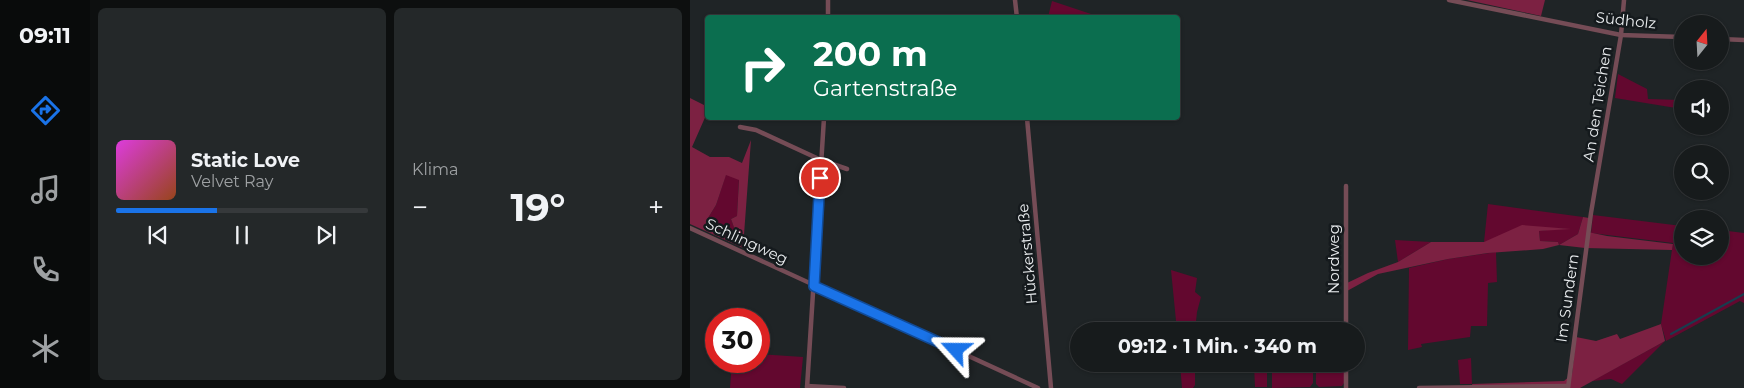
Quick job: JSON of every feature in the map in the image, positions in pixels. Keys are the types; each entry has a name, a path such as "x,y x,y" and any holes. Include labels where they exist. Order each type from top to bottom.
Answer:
{"street":[{"path":"828,0 828,15"},
{"path":"1016,0 1017,15"},
{"name":"Südholz","path":"1450,0 1621,35 1674,37"},
{"name":"An den Teichen","path":"1592,212 1621,35 1624,0"},
{"path":"1729,39 1744,40"},
{"path":"824,120 807,387 844,388"},
{"name":"Hückerstraße","path":"1027,120 1051,388"},
{"path":"740,127 756,130 821,160 847,169"},
{"name":"Nordweg","path":"1346,186 1346,322"},
{"name":"Im Sundern","path":"1568,387 1592,212"},
{"name":"Schlingweg","path":"690,228 1038,388"},
{"path":"1346,372 1346,388"},
{"path":"1419,388 1568,387"}],"shaded area":[{"path":"1467,0 1545,0 1541,16"},
{"path":"1052,1 1094,15 1048,15"},
{"path":"1618,74 1647,89 1648,99 1674,100 1674,108 1615,98"},
{"path":"690,98 705,106 705,118 692,147 710,157 729,157 742,163 751,140 743,248 690,224","holes":["726,175 739,180 737,216 731,219 736,233 735,240 707,226 708,218 716,205"]},
{"path":"726,174 739,179 737,216 731,219 736,233 735,240 707,226 708,218 716,205"},
{"path":"1488,204 1583,217 1578,234 1559,245 1558,242 1540,241 1539,231 1565,228 1552,228 1484,242"},
{"path":"1593,215 1674,225 1674,265 1729,265 1729,231 1744,233 1744,303 1740,301 1666,341 1661,324 1673,243 1591,233"},
{"path":"1583,217 1589,218 1588,232 1673,244 1672,250 1585,248 1559,245 1578,234"},
{"path":"1522,225 1571,229 1539,231 1540,241 1558,242 1559,245 1543,249 1488,253 1448,259 1378,274 1347,291 1347,283 1398,262 1431,242 1484,242"},
{"path":"1395,240 1431,242 1398,262"},
{"path":"1496,252 1497,282 1488,283 1487,326 1471,326 1470,337 1421,344 1422,347 1408,350 1409,268 1448,259"},
{"path":"1171,270 1197,278 1195,292 1201,297 1196,322 1176,322"},
{"path":"1661,324 1665,341 1580,388 1473,388 1472,384 1564,381 1572,374 1576,337 1596,341 1617,334 1620,339"},
{"path":"1665,341 1622,384 1611,379 1592,381"},
{"path":"770,355 803,357 800,388 730,388 731,373 770,373"},
{"path":"1471,358 1472,384 1460,384 1458,360"},
{"path":"1181,372 1195,372 1195,385 1193,388 1182,388"},
{"path":"1254,372 1267,372 1267,387 1255,387"},
{"path":"1272,372 1313,372 1313,383 1310,387 1272,388"},
{"path":"1316,372 1344,372 1344,383 1342,386 1319,387 1316,384"}],"waterway":[{"path":"1671,334 1744,294"}],"route":[{"path":"820,178 814,286 956,350"}]}
